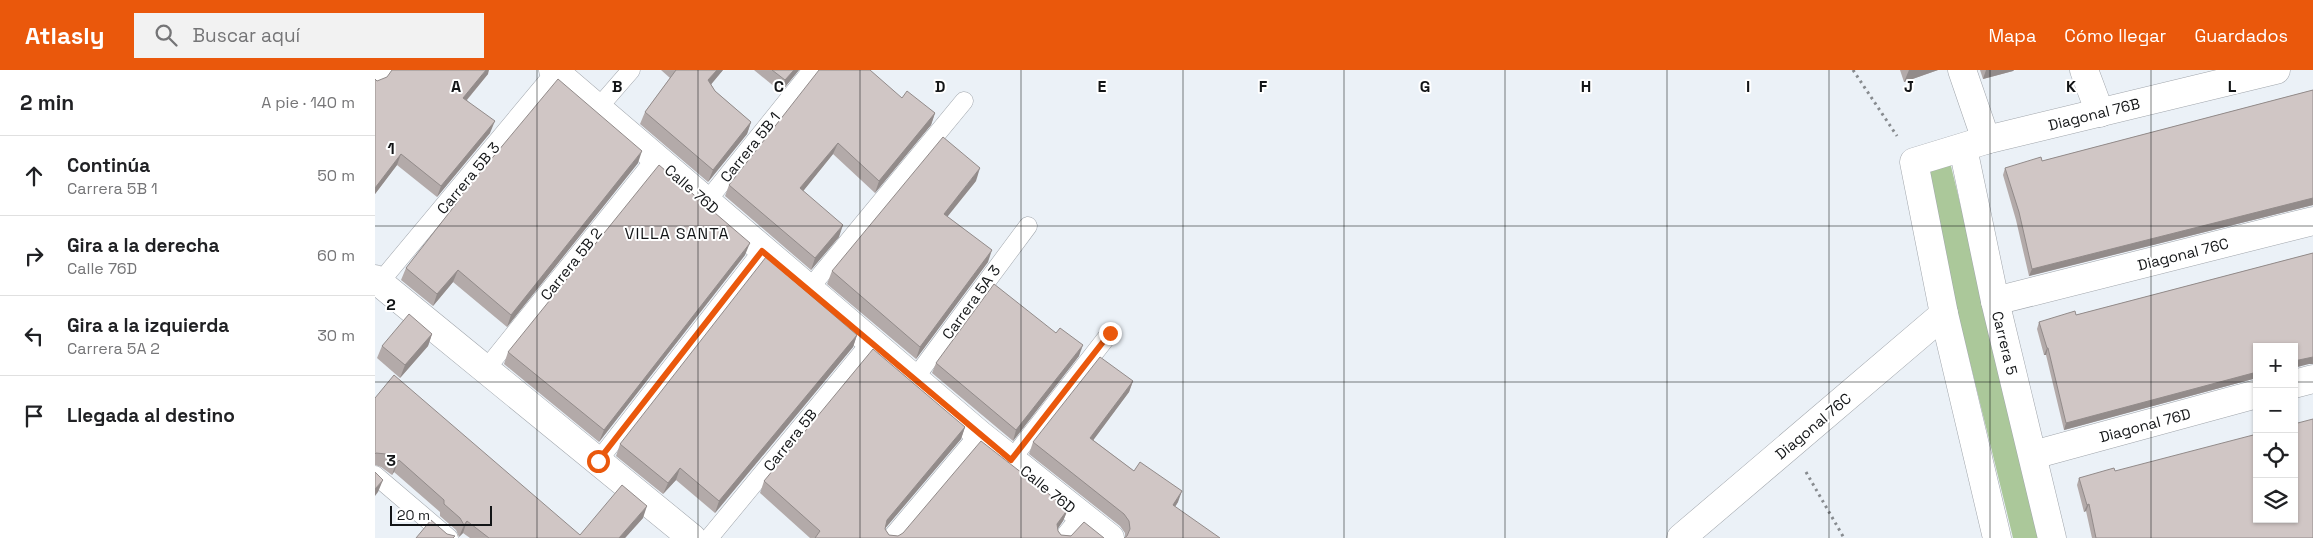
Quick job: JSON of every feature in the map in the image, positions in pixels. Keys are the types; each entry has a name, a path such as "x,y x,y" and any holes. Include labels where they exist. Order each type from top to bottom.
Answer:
{"street":[{"name":"Carrera 5","path":"1962,70 1995,300 2053,538"},
{"path":"2084,70 2100,113"},
{"name":"Calle 76D","path":"554,71 707,201 762,251 915,378 979,434 1110,538"},
{"name":"Diagonal 76B","path":"1914,162 1974,144 2262,72"},
{"path":"1914,162 1944,314 1997,538"},
{"name":"Diagonal 76C","path":"1995,300 2313,221"},
{"path":"377,283 486,369 692,538"},
{"name":"Diagonal 76C","path":"1681,538 1944,314"},
{"path":"2298,383 2313,379"},
{"name":"Diagonal 76D","path":"2033,455 2253,395"}],"lane":[{"path":"375,82 384,70"},
{"path":"598,108 631,70"},
{"name":"Carrera 5B 1","path":"707,201 812,70"},
{"name":"Carrera 5B 3","path":"377,283 554,71"},
{"path":"809,289 964,101"},
{"name":"Carrera 5B 2","path":"486,369 656,158"},
{"name":"Carrera 5A 3","path":"915,378 1027,226"},
{"path":"598,461 762,251"},
{"path":"1011,460 1110,333"},
{"name":"Carrera 5B","path":"709,538 871,342"},
{"path":"891,538 979,434"},
{"path":"375,474 449,538"},
{"path":"1063,538 1081,516"}],"path":[{"path":"1853,70 1914,162"},
{"path":"1790,446 1844,538"}],"green space":[{"path":"1950,162 2042,538 2013,538 1924,171"}],"building":[{"path":"392,70 486,70 463,98 495,121 441,186 401,154 375,188 375,79 377,81 387,77"},
{"path":"676,70 717,70 708,80 715,91 751,122 713,170 645,112"},
{"path":"772,70 794,70 785,80"},
{"path":"819,70 870,70 902,98 907,91 935,113 879,181 838,143 800,188 843,225 815,258 729,185"},
{"path":"558,79 642,151 511,315 458,270 437,294 406,268 458,199"},
{"path":"2313,90 2313,198 2032,269 2019,212 2005,168 2041,157 2042,161"},
{"path":"943,137 980,168 944,214 992,250 920,347 832,271"},
{"path":"659,165 750,243 604,430 508,352"},
{"path":"2313,253 2313,357 2298,360 2298,343 2253,343 2253,373 2066,423 2048,348 2039,322 2075,311 2076,315"},
{"path":"766,257 857,335 719,501 680,468 668,483 620,444"},
{"path":"994,284 1056,333 1060,328 1083,345 1016,430 936,363"},
{"path":"409,314 432,334 405,365 382,346"},
{"path":"873,349 965,427 887,520 885,529 889,535 898,536 903,533 981,441 1068,509 1057,524 1061,535 1071,536 1084,522 1104,538 815,538 820,531 764,481"},
{"path":"1100,357 1133,381 1090,438 1134,471 1140,462 1182,491 1173,505 1220,538 1124,538 1130,529 1129,521 1124,514 1033,442"},
{"path":"394,375 580,535 622,485 647,506 619,538 489,538 467,521 464,525 460,518 444,504 444,500 399,460 396,463 386,454 375,454 375,398"},
{"path":"2313,419 2313,538 2096,538 2089,504 2087,505 2079,478 2114,468 2115,471 2253,435 2253,523 2298,523 2298,423"},
{"path":"375,472 383,480 375,489"},
{"path":"431,520 447,534 455,536 453,538 416,538"}],"district":[{"name":"VILLA SANTA","path":"677,233"}],"route":[{"path":"598,461 762,251 1011,460 1110,333"}]}
